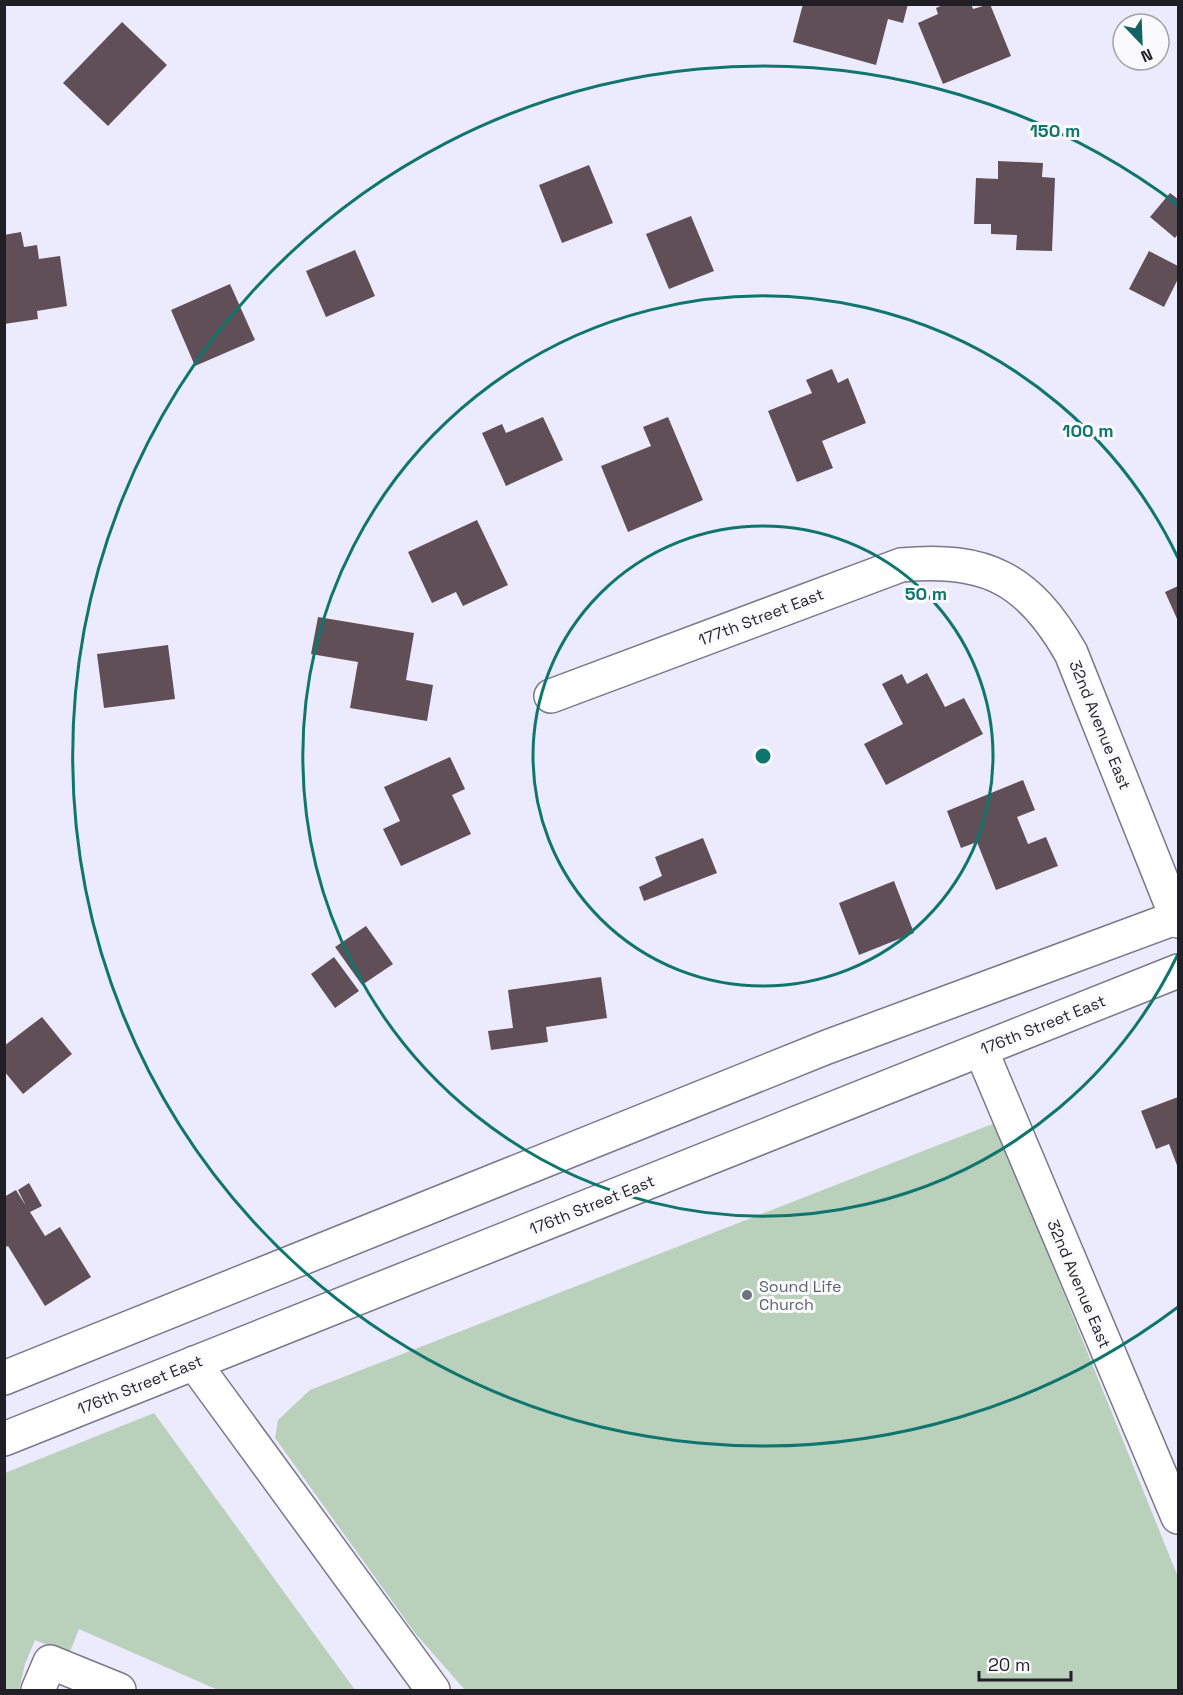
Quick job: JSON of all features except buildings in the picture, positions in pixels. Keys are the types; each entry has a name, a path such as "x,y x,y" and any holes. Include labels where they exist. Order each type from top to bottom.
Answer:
{"main road":[{"name":"177th Street East","path":"551,696 901,565 933,562 974,567"},
{"name":"32nd Avenue East","path":"974,567 1024,590 1060,632 1071,653 1178,918"},
{"path":"4,1378 826,1047 1178,918"},
{"name":"176th Street East","path":"4,1439 1179,971"},
{"name":"32nd Avenue East","path":"981,1050 1179,1517"},
{"path":"194,1363 433,1690"},
{"path":"38,1690 50,1662 119,1690"}],"green space":[{"name":"Sound Life Church","path":"995,1123 1178,1577 1178,1690 465,1690 415,1633 275,1438 278,1420 310,1390"},
{"path":"154,1413 355,1690 218,1690 79,1629 69,1654 35,1640 25,1664 19,1690 5,1690 5,1473"}],"place":[{"name":"Sound Life Church","path":"747,1295"}]}
